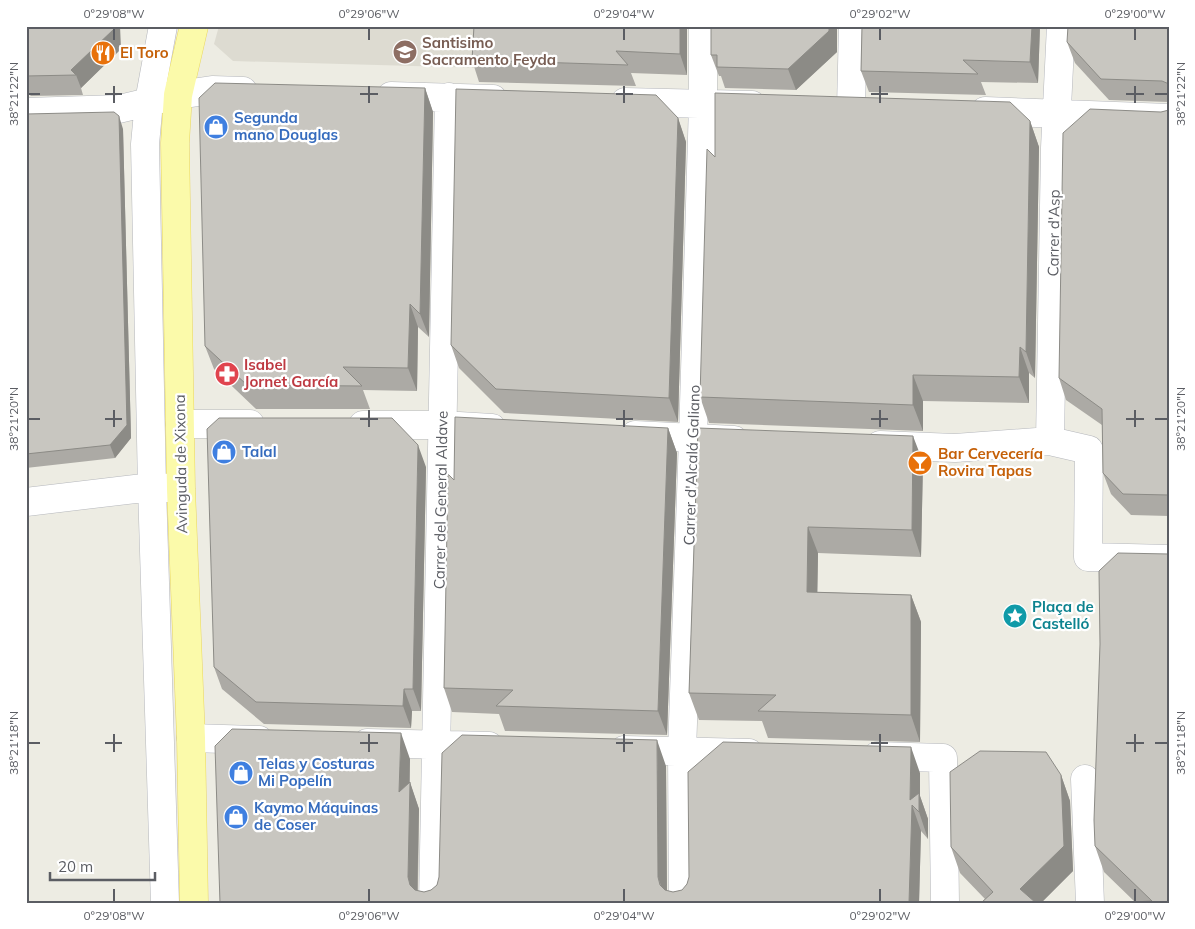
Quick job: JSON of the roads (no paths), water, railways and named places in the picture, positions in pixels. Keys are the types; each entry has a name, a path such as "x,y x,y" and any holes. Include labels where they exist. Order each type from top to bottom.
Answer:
{"main road":[{"name":"Avinguda de Xixona","path":"194,26 178,94 175,143 181,488 191,738 194,903"}],"street":[{"name":"Avinguda de Xixona","path":"163,26 149,102 145,144 152,487 165,903"},
{"name":"Carrer d'Alcalá Galiano","path":"683,903 682,751 703,104 703,26"},
{"path":"853,26 838,107 880,108"},
{"name":"Carrer d'Asp","path":"1050,441 1060,26"},
{"path":"26,112 119,108 178,94 212,90 271,92"},
{"path":"370,95 518,100"},
{"name":"Carrer del General Aldave","path":"433,903 449,97"},
{"path":"605,102 779,106"},
{"path":"959,110 1169,118"},
{"path":"180,424 277,424"},
{"path":"335,425 519,429"},
{"path":"606,434 761,441"},
{"path":"858,444 955,448 1050,441 1089,450 1088,557 1169,559"},
{"path":"26,502 152,487 181,488"},
{"path":"191,738 282,740"},
{"path":"340,742 515,747"},
{"path":"603,749 769,754"},
{"path":"856,756 943,758 945,903"},
{"path":"1085,779 1090,903"}],"place":[{"name":"Santisimo Sacramento Feyda","path":"405,52"},
{"name":"El Toro","path":"103,53"},
{"name":"Segunda mano Douglas","path":"216,127"},
{"name":"Isabel Jornet García","path":"227,374"},
{"name":"Talal","path":"224,452"},
{"name":"Bar Cervecería Rovira Tapas","path":"920,463"},
{"name":"Plaça de Castelló","path":"1015,616"},
{"name":"Telas y Costuras Mi Popelín","path":"241,773"},
{"name":"Kaymo Máquinas de Coser","path":"236,817"}]}
